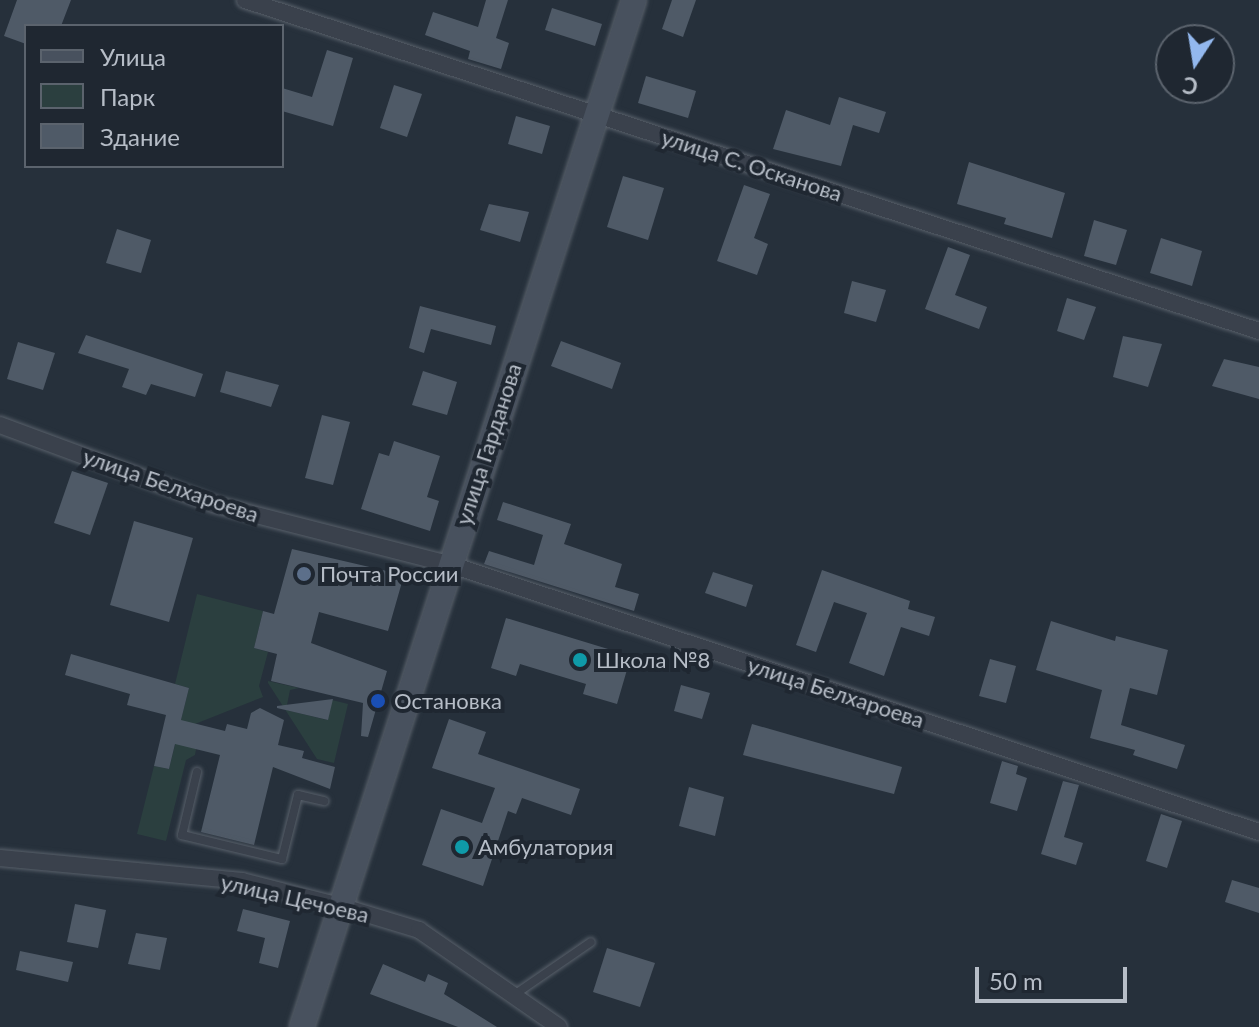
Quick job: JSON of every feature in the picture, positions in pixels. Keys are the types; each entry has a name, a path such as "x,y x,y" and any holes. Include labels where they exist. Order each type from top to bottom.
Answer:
{"street":[{"name":"улица С. Осканова","path":"245,0 1259,331"},
{"name":"улица Гарданова","path":"302,1027 449,564 634,0"},
{"name":"улица Белхароева","path":"0,425 213,504 449,564 1259,832"},
{"name":"улица Цечоева","path":"0,858 242,881 340,906 419,930 559,1027"}],"lane":[{"path":"180,845 197,772"},
{"path":"182,835 282,859 298,795 324,801"},
{"path":"513,995 591,942"}],"green space":[{"path":"197,594 263,611 254,648 268,652 259,686 263,697 190,726 180,724 189,688 175,684"},
{"path":"268,683 299,688 290,690 286,710 327,720 332,700 348,704 334,763 317,759"},
{"path":"178,733 197,744 195,755 186,760 166,841 137,834 154,766 169,769"}],"building":[{"path":"17,0 71,0 62,24 24,24 24,43 4,36"},
{"path":"486,0 508,0 496,38 509,43 501,69 468,59 470,51 425,35 433,12 478,27"},
{"path":"672,0 696,0 683,37 662,29"},
{"path":"552,8 602,24 595,46 545,30"},
{"path":"327,50 353,58 333,126 284,112 284,89 312,97"},
{"path":"646,76 696,91 688,118 638,103"},
{"path":"394,85 422,94 407,137 380,128"},
{"path":"839,97 886,112 879,133 853,125 841,166 773,149 786,110 830,125"},
{"path":"516,116 550,126 542,154 508,144"},
{"path":"969,162 1065,193 1052,238 1004,224 1006,218 957,204"},
{"path":"623,176 664,188 648,240 607,227"},
{"path":"744,185 770,194 754,238 768,244 757,275 717,261"},
{"path":"489,204 529,212 520,242 480,230"},
{"path":"1094,220 1127,230 1116,265 1084,256"},
{"path":"117,229 151,240 141,273 106,263"},
{"path":"1161,238 1202,251 1192,286 1150,273"},
{"path":"948,247 970,255 955,295 987,307 979,329 925,309"},
{"path":"852,281 886,290 876,322 844,313"},
{"path":"1067,298 1096,307 1084,340 1057,331"},
{"path":"420,306 496,326 491,345 431,329 424,353 409,348"},
{"path":"86,335 203,374 195,397 151,384 146,395 122,387 129,369 78,353"},
{"path":"1123,336 1162,344 1148,387 1113,377"},
{"path":"561,341 621,363 612,389 551,366"},
{"path":"18,342 55,353 43,390 7,379"},
{"path":"1224,359 1259,367 1259,399 1212,386"},
{"path":"226,371 279,385 271,407 220,392"},
{"path":"423,371 457,382 447,415 412,405"},
{"path":"322,415 350,422 333,485 305,478"},
{"path":"394,441 440,456 427,497 439,501 430,531 361,509 379,453 389,456"},
{"path":"72,471 108,483 90,535 54,523"},
{"path":"503,502 571,524 564,544 622,564 615,587 639,594 634,611 484,564 489,551 534,565 543,535 497,520"},
{"path":"134,521 193,538 169,622 110,605"},
{"path":"292,549 404,575 388,631 319,612 311,643 387,671 368,737 361,736 363,703 271,681 277,654 254,648 263,611 274,614"},
{"path":"822,570 910,601 908,609 935,617 929,636 901,627 884,676 849,663 867,613 834,602 816,652 796,645"},
{"path":"713,572 753,585 746,607 705,593"},
{"name":"Школа №8","path":"506,618 631,656 617,704 583,694 586,684 520,664 516,676 491,668"},
{"path":"1051,621 1115,641 1116,636 1168,650 1157,695 1130,688 1121,725 1185,745 1177,769 1133,755 1135,750 1090,738 1102,690 1036,670"},
{"path":"71,654 189,688 181,720 225,731 227,724 247,729 251,713 260,708 284,720 278,745 304,751 302,758 335,767 330,789 273,767 254,845 201,832 220,755 175,744 169,769 154,766 166,715 127,705 130,694 65,675"},
{"path":"990,659 1016,666 1006,703 979,696"},
{"path":"681,685 710,693 702,719 674,711"},
{"path":"333,699 328,720 277,708 277,706"},
{"path":"449,719 486,732 478,754 580,789 571,815 522,798 516,814 508,811 483,886 422,865 441,809 482,823 495,788 432,768"},
{"path":"752,724 902,767 894,794 743,755"},
{"path":"1002,761 1018,766 1016,774 1027,778 1017,811 990,803"},
{"path":"1063,781 1079,785 1064,837 1083,843 1076,865 1041,854"},
{"path":"689,787 724,797 715,836 679,826"},
{"path":"1161,814 1182,821 1167,868 1146,861"},
{"path":"1232,880 1259,888 1259,913 1225,902"},
{"path":"75,904 106,910 98,948 67,942"},
{"path":"243,909 290,921 278,968 259,963 265,938 237,931"},
{"path":"136,933 167,938 160,970 128,964"},
{"path":"607,948 655,963 640,1007 593,992"},
{"path":"20,951 73,962 68,982 16,970"},
{"path":"383,964 425,982 428,974 448,983 444,994 497,1027 458,1027 370,994"}],"place":[{"name":"Почта России","path":"304,574"},
{"name":"Школа №8","path":"580,660"},
{"name":"Остановка","path":"378,701"},
{"name":"Амбулатория","path":"462,847"}]}
